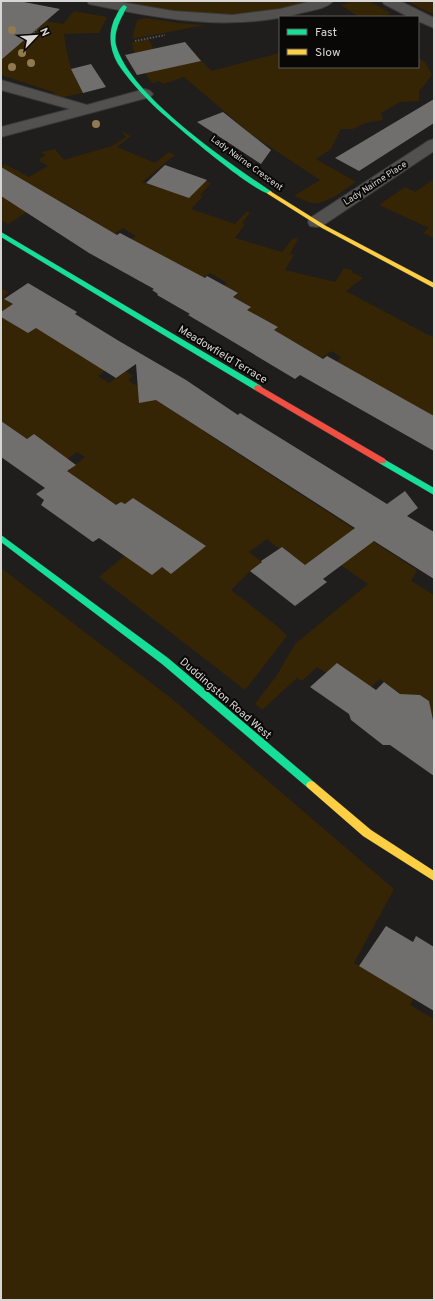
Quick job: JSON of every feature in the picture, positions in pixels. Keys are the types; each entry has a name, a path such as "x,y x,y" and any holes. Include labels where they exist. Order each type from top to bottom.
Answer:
{"street":[{"path":"94,1 201,19 238,18 292,11 326,1"},
{"path":"389,1 418,16"},
{"name":"Lady Nairne Crescent","path":"124,7 113,35 113,45 126,73 160,109 261,188 316,222 434,286"},
{"path":"419,16 434,24"},
{"path":"1,85 86,109"},
{"path":"1,132 145,94"},
{"name":"Lady Nairne Place","path":"316,222 434,144"},
{"name":"Meadowfield Terrace","path":"1,234 153,326 434,492"},
{"name":"Duddingston Road West","path":"1,538 165,661 367,833 401,857 434,877"}],"path":[{"path":"26,42 37,29"}],"shaded area":[{"path":"114,1 313,1 246,13 195,14 154,9"},
{"path":"353,1 370,2 391,13 384,16 358,16 341,5"},
{"path":"406,1 434,1 434,15"},
{"path":"74,11 107,17 99,33 64,34 70,64 83,93 58,98 53,92 1,75 1,13 63,24"},
{"path":"145,18 205,25 132,39 137,20"},
{"path":"148,39 154,49 142,52 195,53 211,71 279,53 279,68 419,68 419,59 425,62 432,75 419,91 419,101 400,102 381,113 383,120 365,123 353,129 341,129 331,149 316,159 356,182 328,200 312,203 294,196 320,180 252,135 184,77 163,84 159,81 152,83 137,59 132,43"},
{"path":"121,131 131,136 117,147 155,163 169,152 175,155 142,182 156,187 160,183 206,181 211,183 200,195 203,196 191,209 235,224 247,211 250,213 242,223 245,224 235,238 282,252 293,238 298,239 290,254 294,255 285,270 335,282 344,268 352,270 352,272 363,278 346,291 434,338 434,416 336,362 341,357 331,351 322,358 273,331 278,327 270,323 230,322 250,307 239,300 228,308 223,305 238,294 224,286 227,283 210,273 194,284 185,267 177,263 171,267 126,243 136,236 123,228 100,243 79,217 83,214 58,200 27,212 8,224 1,220 1,166 5,164 29,177 48,166 38,160 46,155 41,152 55,149 64,160 112,146 126,137"},
{"path":"434,179 434,238 423,233 429,228 379,205 405,187 415,192"},
{"path":"3,289 9,292 2,298 30,315 15,325 28,333 43,323 75,314 81,318 52,337 85,359 88,357 107,369 98,376 109,383 126,371 133,376 128,380 145,391 139,395 139,399 168,388 165,405 197,427 210,418 216,422 203,431 417,570 411,581 434,595 434,717 425,711 430,707 429,701 420,695 408,699 380,679 371,687 337,663 326,673 317,667 302,681 297,678 262,710 255,704 277,675 295,644 368,584 322,552 305,565 282,547 279,549 267,539 249,552 262,562 250,571 231,590 277,626 287,636 245,690 99,577 146,538 125,504 121,502 103,515 67,471 85,457 77,452 59,466 34,434 27,439 1,432 1,290"},
{"path":"1,568 171,698 394,889 354,963 398,989 424,979 410,1005 434,1019 434,1300 1,1300"}],"building":[{"path":"1,1 19,1 60,9 1,60"},
{"path":"185,42 201,61 137,75 125,55"},
{"path":"91,64 106,87 83,93 71,69"},
{"path":"434,99 434,123 359,171 335,158"},
{"path":"223,112 271,150 261,164 197,122"},
{"path":"165,165 207,180 189,198 146,183"},
{"path":"1,167 117,235 120,233 205,278 207,276 238,293 233,297 251,307 247,310 278,327 274,330 323,359 327,356 434,416 434,451 300,375 295,379 188,315 190,314 157,295 158,294 152,290 154,289 89,253 1,196"},
{"path":"28,283 77,312 75,314 186,380 238,415 240,413 387,504 405,491 418,508 407,516 434,532 434,579 374,541 323,579 327,582 295,606 250,571 262,562 261,561 282,547 305,565 355,528 156,400 139,403 136,364 116,378 36,328 28,333 1,317 1,312 13,304 4,299"},
{"path":"1,421 27,439 34,434 76,465 67,471 116,505 121,502 125,504 133,498 206,546 171,574 162,567 152,575 99,538 93,542 41,505 44,500 36,494 45,488 1,457"},
{"path":"337,663 376,690 384,682 400,694 420,695 429,701 434,725 434,776 390,745 383,745 351,720 349,714 310,687"},
{"path":"386,926 413,942 416,936 434,947 434,1011 359,966"}],"traffic: fast":[{"path":"124,7 114,29 113,44 120,62 135,83 180,126 205,147 270,193"},
{"path":"1,234 258,388"},
{"path":"382,461 434,492"},
{"path":"1,538 165,661 311,785"}],"traffic: slow":[{"path":"270,193 324,227 434,286"},
{"path":"311,785 367,833 434,877"}],"traffic: jam":[{"path":"258,388 382,461"}]}
